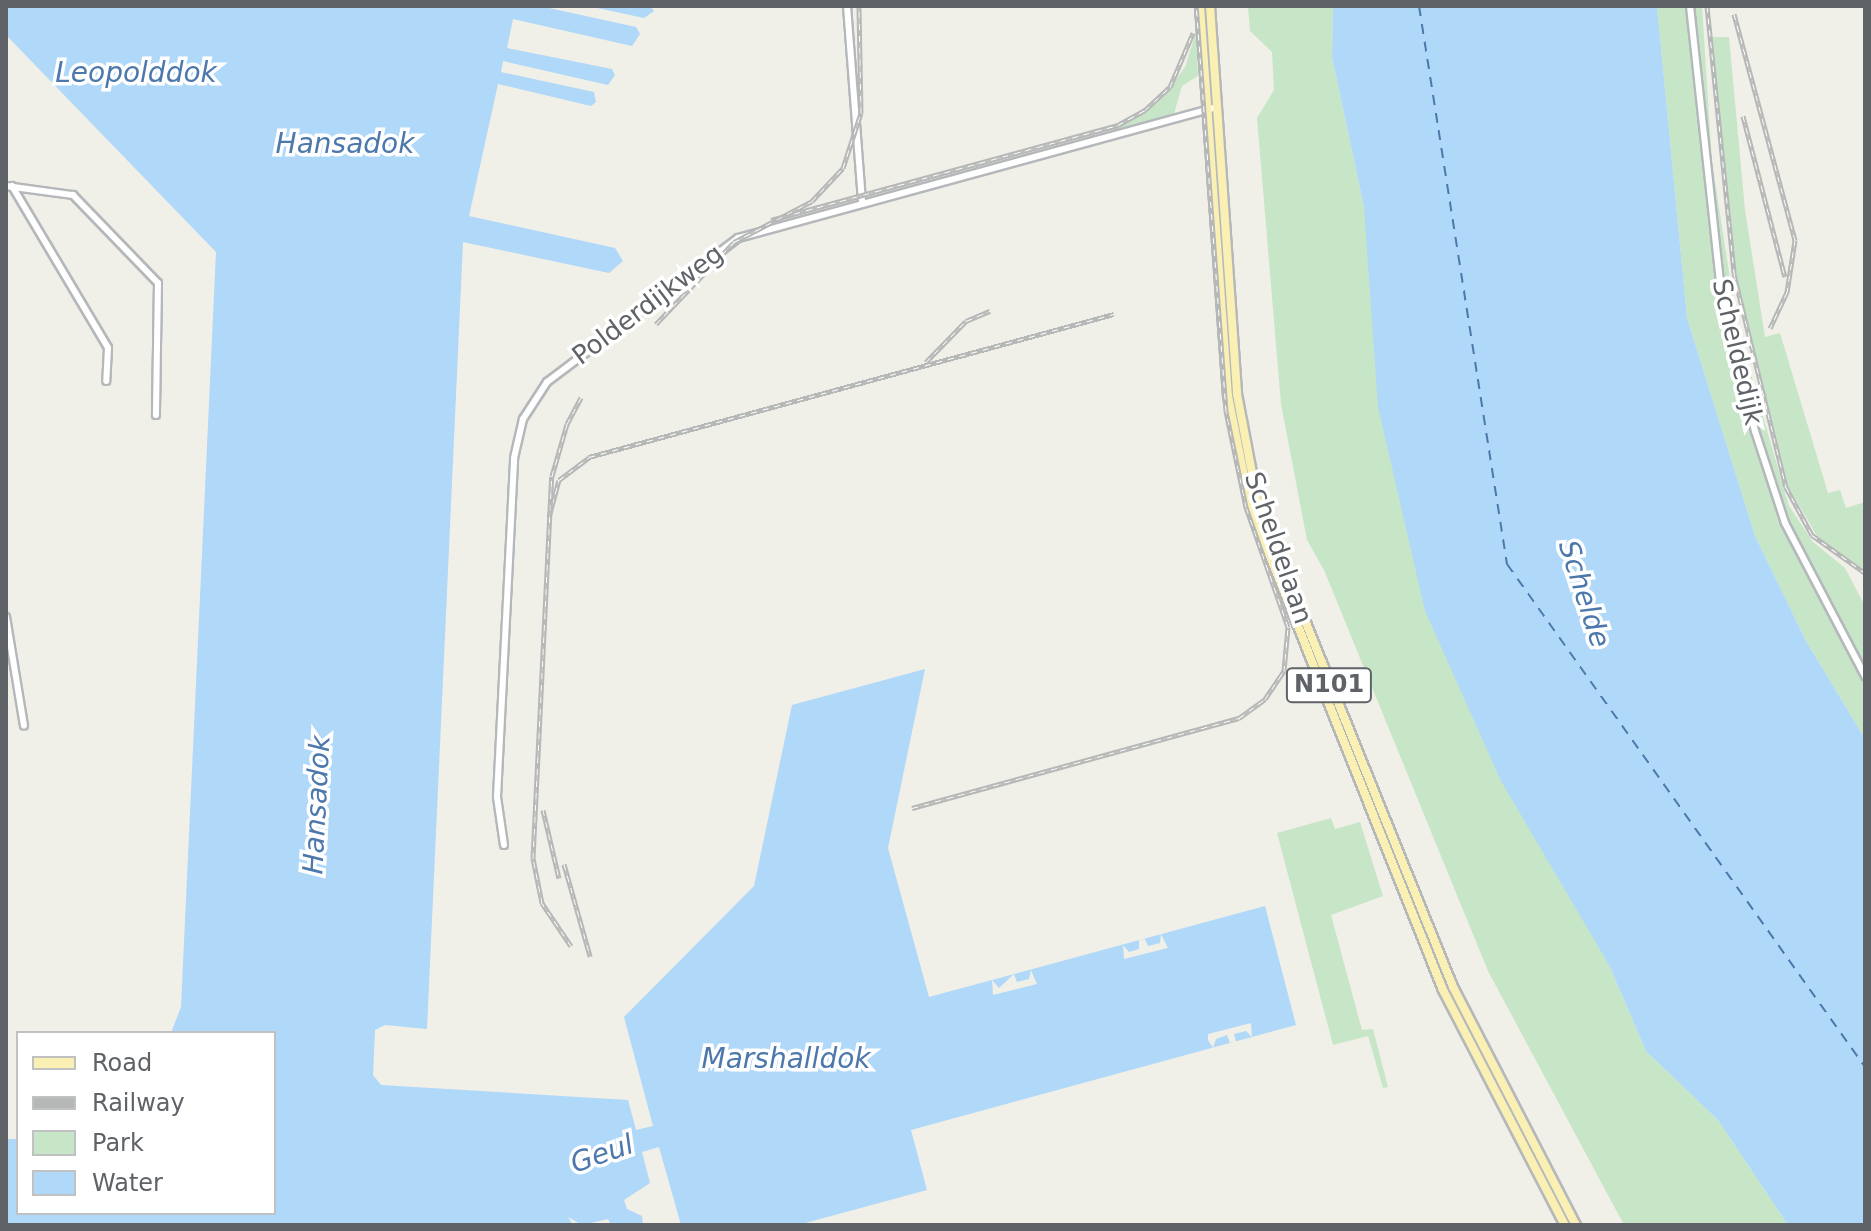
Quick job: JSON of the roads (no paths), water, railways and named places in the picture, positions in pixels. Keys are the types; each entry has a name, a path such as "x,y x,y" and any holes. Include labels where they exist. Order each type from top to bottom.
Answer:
{"main road":[{"name":"Scheldelaan","path":"1200,6 1247,461 1288,597"},
{"name":"Scheldelaan","path":"1210,6 1212,108"},
{"name":"Scheldelaan","path":"1218,180 1220,268 1233,433 1250,506 1488,1067 1548,1181 1576,1225"},
{"path":"1220,268 1228,262"},
{"name":"Scheldelaan","path":"1548,1181 1565,1225"}],"street":[{"path":"847,6 862,203"},
{"name":"Scheldedijk","path":"1690,6 1720,281 1755,431 1785,523 1865,676"},
{"name":"Polderdijkweg","path":"504,845 497,797 519,432 547,382 647,302 736,239 1212,108"},
{"path":"9,186 65,190 162,290 156,415"},
{"path":"9,186 108,348 106,381"},
{"path":"6,617 24,726"}],"water":[{"path":"6,6 540,6 636,27 640,34 632,46 513,19 507,48 612,69 615,75 608,85 503,61 501,72 594,92 596,102 591,106 498,84 469,216 615,248 623,261 609,273 463,242 427,1029 385,1025 375,1030 373,1075 381,1085 628,1100 636,1130 653,1126 624,1017 754,886 792,705 925,669 888,848 929,997 1265,906 1296,1025 911,1130 927,1190 798,1225 681,1225 659,1147 642,1152 650,1183 624,1200 627,1209 642,1216 643,1225 611,1225 608,1219 582,1225 568,1217 573,1225 6,1225 6,1139 16,1139 16,1215 276,1215 276,1031 172,1031 181,1007 216,252 6,35"},
{"path":"588,6 650,6 654,11 644,18"},
{"name":"Schelde","path":"1333,6 1657,6 1687,318 1755,536 1806,641 1865,739 1865,1225 1788,1225 1718,1120 1646,1051 1609,965 1501,781 1425,611 1378,407 1364,207 1332,57"}],"railway":[{"path":"656,324 734,242 812,201 843,168 861,113 859,6"},
{"path":"912,808 1239,718 1265,699 1284,671 1288,627 1246,507 1226,411 1196,6"},
{"path":"1707,6 1734,274 1786,487 1812,535 1865,573"},
{"path":"1734,14 1795,240 1787,292 1770,328"},
{"path":"771,220 1118,125 1145,110 1170,87 1193,33"},
{"path":"1743,116 1785,277"},
{"path":"926,362 966,321 990,311"},
{"path":"549,517 559,480 589,457 1114,314"},
{"path":"571,946 542,903 533,858 552,476 567,424 581,398"},
{"path":"543,810 559,878"},
{"path":"564,864 590,956"}],"water label":[{"name":"Leopolddok","path":"136,73"},
{"name":"Hansadok","path":"345,144"},
{"name":"Hansadok","path":"317,805"},
{"name":"Marshalldok","path":"786,1059"},
{"name":"Geul","path":"602,1154"}]}
